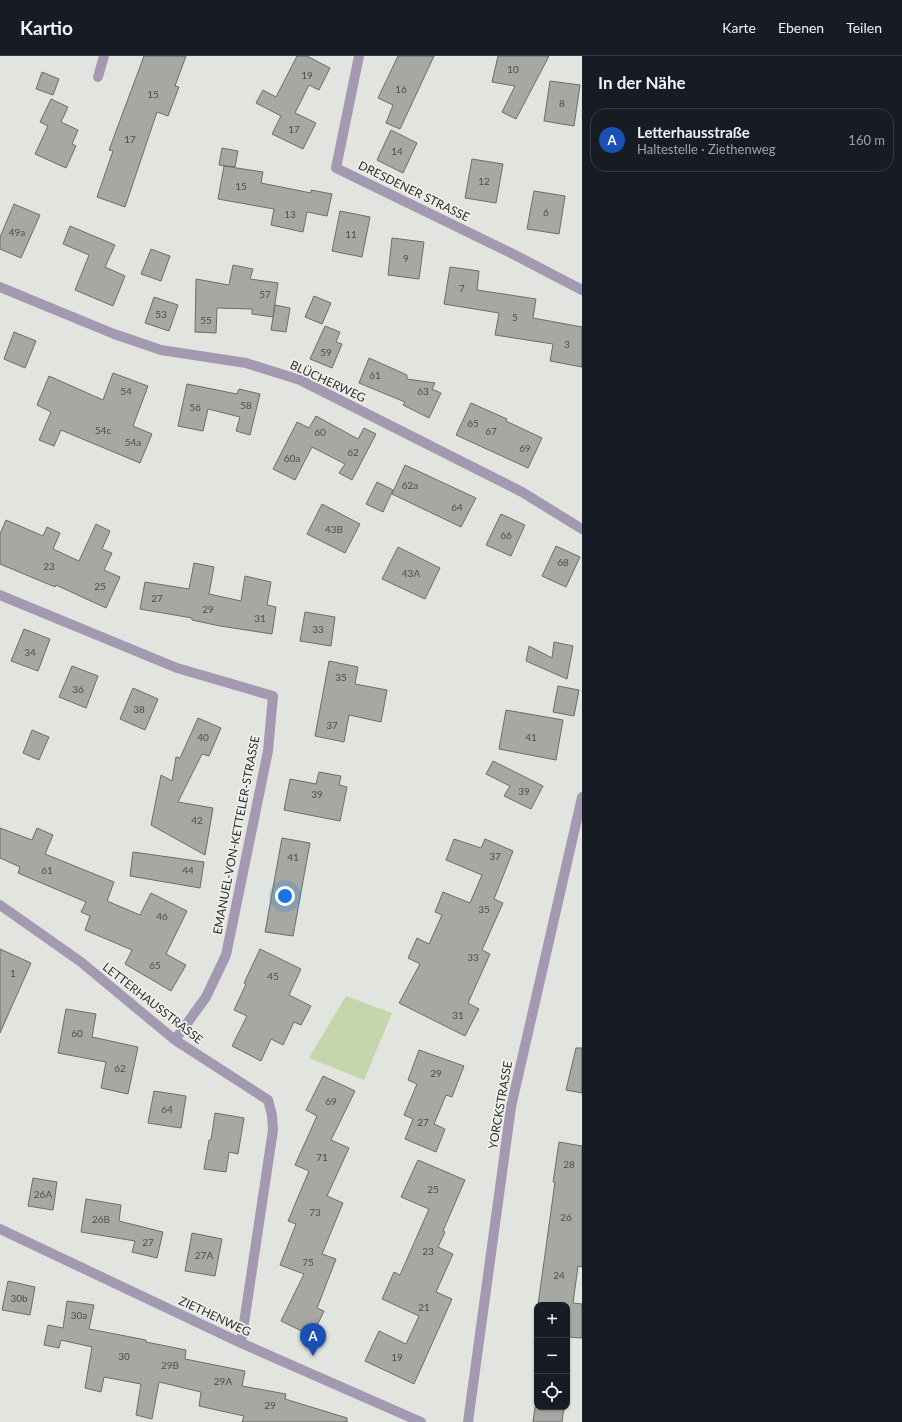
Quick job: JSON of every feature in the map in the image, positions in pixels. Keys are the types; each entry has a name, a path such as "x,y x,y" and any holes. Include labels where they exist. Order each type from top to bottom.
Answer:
{"street":[{"path":"98,77 104,56"},
{"name":"DRESDENER STRASSE","path":"359,56 336,168 511,253 582,290"},
{"name":"BLÜCHERWEG","path":"0,286 114,334 161,350 246,363 300,380 522,492 582,529"},
{"name":"EMANUEL-VON-KETTELER-STRASSE","path":"0,594 177,668 273,696 268,751 226,955 206,997 174,1040"},
{"name":"YORCKSTRASSE","path":"468,1422 511,1107 582,797"},
{"name":"LETTERHAUSSTRASSE","path":"0,905 81,962 174,1040 268,1100 272,1114 272,1130 241,1343"},
{"name":"ZIETHENWEG","path":"0,1229 241,1343 421,1422"}],"green space":[{"path":"346,996 392,1013 364,1080 309,1058"}],"building":[{"path":"144,56 186,56 175,86 179,87 168,116 157,112 125,207 97,197 113,151 109,150"},
{"path":"297,56 307,56 330,68 319,90 309,85 295,113 316,123 303,149 272,134 281,116 256,103 263,90 276,97"},
{"path":"398,56 434,56 400,129 386,123 393,105 378,98"},
{"path":"498,56 549,56 516,119 502,112 515,86 492,82"},
{"path":"42,72 59,79 53,95 36,89"},
{"path":"550,81 580,85 574,126 544,121"},
{"path":"51,99 68,107 61,122 78,130 72,144 76,146 66,168 35,154 48,126 40,122"},
{"path":"391,130 417,143 403,173 377,160"},
{"path":"222,148 238,151 235,167 219,165"},
{"path":"472,159 503,164 496,203 465,198"},
{"path":"224,166 263,172 261,183 311,193 311,190 332,194 327,216 307,212 303,232 271,225 274,209 218,199"},
{"path":"534,191 565,196 559,234 527,229"},
{"path":"14,204 40,215 21,258 0,249 0,237"},
{"path":"340,211 370,217 362,257 332,251"},
{"path":"70,226 115,245 105,267 125,276 113,306 75,290 89,255 63,244"},
{"path":"392,238 424,242 419,279 388,275"},
{"path":"151,249 170,256 161,281 141,274"},
{"path":"233,265 253,269 250,279 278,283 273,317 252,314 252,309 217,308 216,333 195,332 196,279 229,285"},
{"path":"450,267 479,271 477,290 536,299 533,318 582,327 582,367 550,361 553,344 495,335 499,313 444,304"},
{"path":"314,296 331,303 322,324 305,317"},
{"path":"154,297 178,305 169,331 145,323"},
{"path":"275,305 290,308 286,332 271,330"},
{"path":"325,326 340,332 336,342 342,344 332,368 310,359"},
{"path":"14,332 36,341 25,368 4,359"},
{"path":"369,358 407,375 407,379 435,383 432,389 441,393 429,418 403,405 405,402 359,383"},
{"path":"113,373 148,386 133,426 152,434 140,463 61,430 54,446 39,440 51,412 37,405 49,376 103,400"},
{"path":"187,384 237,394 239,389 260,394 250,435 236,431 240,417 208,409 203,431 178,426"},
{"path":"471,403 507,419 506,421 542,438 528,468 456,435"},
{"path":"316,416 358,439 364,428 376,434 352,480 339,473 345,464 312,447 295,480 273,469 297,422 309,428"},
{"path":"405,465 476,498 461,527 392,494"},
{"path":"377,482 393,490 383,512 366,504"},
{"path":"322,504 360,524 345,553 307,534"},
{"path":"501,514 525,525 511,556 486,545"},
{"path":"6,520 43,536 47,527 60,533 53,549 79,561 96,524 110,531 102,549 112,553 104,570 120,577 106,608 56,585 55,587 0,564 0,534"},
{"path":"556,546 580,557 566,587 542,576"},
{"path":"398,547 440,568 425,599 382,579"},
{"path":"194,563 214,567 209,594 241,601 245,576 271,582 267,605 276,607 272,634 220,626 192,620 192,618 140,609 145,582 189,589"},
{"path":"305,612 335,617 331,646 300,641"},
{"path":"24,629 50,639 38,671 11,661"},
{"path":"554,642 573,646 567,679 526,661 529,646 552,658"},
{"path":"329,661 358,667 355,684 387,690 381,722 349,715 344,742 315,736"},
{"path":"72,666 98,676 86,708 59,697"},
{"path":"558,686 579,690 574,716 553,712"},
{"path":"133,688 158,699 145,730 120,719"},
{"path":"506,710 563,720 556,760 499,749"},
{"path":"198,718 221,728 209,756 202,754 178,802 213,808 205,855 151,825 161,775 172,781 176,757 180,758"},
{"path":"32,730 49,737 39,760 23,753"},
{"path":"493,761 543,786 531,809 504,796 510,786 486,774"},
{"path":"319,772 341,776 339,785 347,787 340,821 284,810 290,779 316,784"},
{"path":"0,828 32,840 37,828 53,835 45,854 114,882 107,901 140,915 151,893 187,911 166,954 186,965 171,991 125,964 132,950 85,930 90,916 81,912 86,902 18,873 20,867 0,858"},
{"path":"282,838 310,843 293,936 265,932"},
{"path":"454,839 481,848 485,839 513,851 494,899 503,903 482,950 490,954 468,1003 479,1009 465,1036 399,1003 420,964 408,958 417,938 429,944 442,915 435,912 443,892 470,903 482,875 446,860"},
{"path":"133,852 204,862 200,888 130,876"},
{"path":"0,949 31,963 0,1033"},
{"path":"260,949 301,969 289,995 311,1006 301,1025 294,1022 283,1045 271,1039 261,1061 232,1046 247,1016 234,1010 246,984 244,983"},
{"path":"66,1009 96,1014 92,1037 138,1047 128,1094 101,1088 106,1062 58,1053"},
{"path":"576,1048 582,1048 582,1093 566,1090"},
{"path":"419,1050 464,1066 452,1097 446,1095 434,1124 445,1129 436,1152 405,1139 413,1119 404,1115 417,1084 408,1080"},
{"path":"323,1076 355,1091 331,1140 349,1148 327,1196 343,1203 322,1254 336,1259 317,1308 324,1311 312,1336 281,1321 304,1274 280,1265 296,1224 288,1221 309,1171 295,1165 317,1116 306,1110"},
{"path":"154,1091 186,1096 181,1128 148,1123"},
{"path":"215,1113 244,1118 238,1154 229,1152 226,1172 204,1169 209,1140 211,1140"},
{"path":"559,1142 582,1146 582,1267 578,1266 573,1303 582,1304 582,1338 570,1337 570,1302 538,1302 555,1182 553,1182"},
{"path":"418,1160 465,1180 443,1231 445,1232 438,1247 453,1254 436,1292 452,1299 414,1384 365,1361 379,1331 406,1344 419,1316 382,1299 394,1272 400,1275 429,1209 401,1197"},
{"path":"33,1178 57,1182 53,1210 28,1206"},
{"path":"86,1199 121,1205 119,1221 163,1232 157,1258 132,1252 135,1241 81,1232"},
{"path":"192,1233 222,1239 215,1276 185,1271"},
{"path":"8,1281 35,1287 30,1315 2,1310"},
{"path":"67,1301 94,1305 89,1329 146,1340 146,1342 186,1350 185,1359 245,1371 242,1386 286,1394 285,1399 347,1418 347,1422 242,1422 244,1416 199,1406 201,1392 159,1382 152,1419 136,1415 141,1384 104,1377 101,1392 85,1388 92,1347 61,1340 59,1348 44,1345 48,1325 63,1328"},
{"path":"535,1410 564,1410 562,1422 533,1422"}],"place":[{"name":"Letterhausstraße","path":"313,1356"}]}
